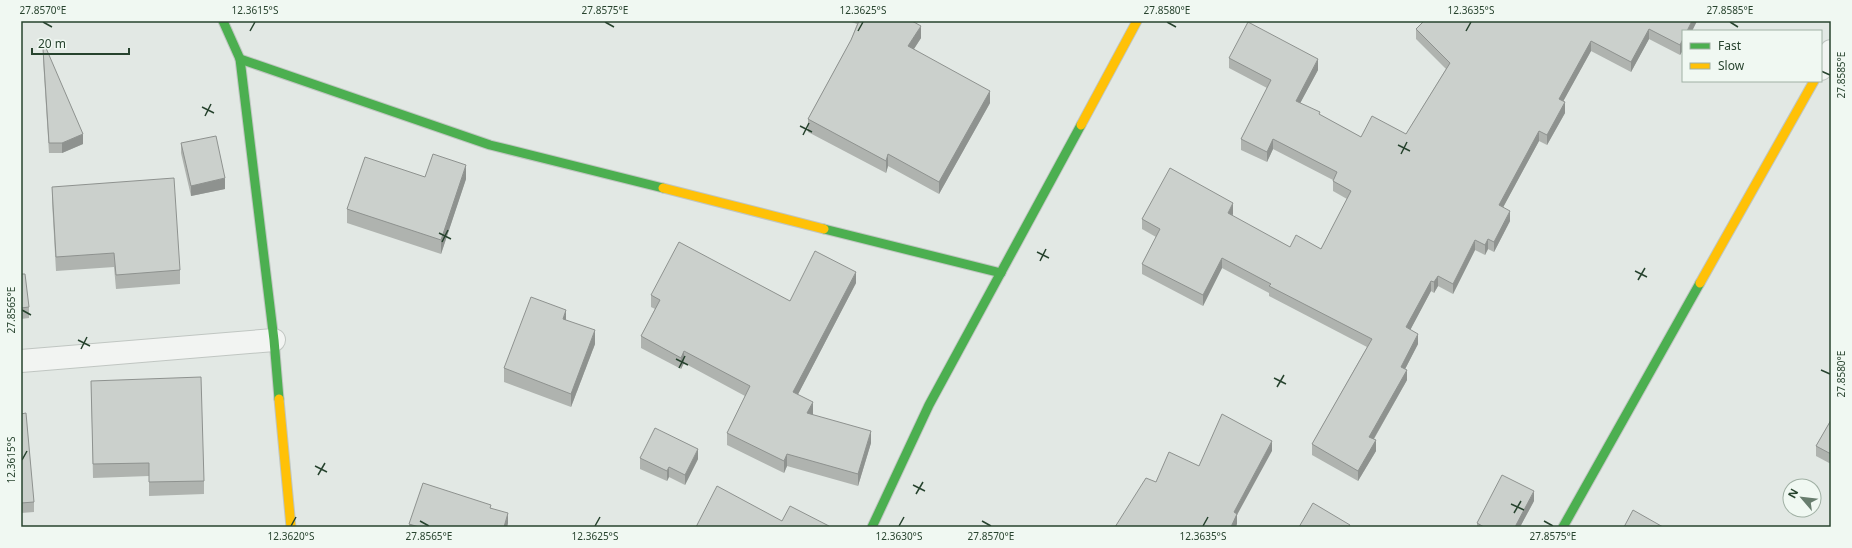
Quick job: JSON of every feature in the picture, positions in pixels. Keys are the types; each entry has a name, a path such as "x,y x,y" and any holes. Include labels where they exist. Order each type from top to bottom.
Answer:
{"street":[{"path":"223,21 240,59 274,340 291,527"},
{"path":"872,527 929,405 1137,21"},
{"path":"1822,67 1831,51"},
{"path":"240,59 490,145 1001,273"},
{"path":"1563,527 1813,82"},
{"path":"21,361 274,340"}],"building":[{"path":"859,21 912,21 921,26 908,46 990,91 939,182 888,154 886,161 808,119 851,40"},
{"path":"1424,21 1692,21 1688,30 1682,30 1682,41 1680,45 1649,29 1631,62 1591,41 1559,99 1565,102 1547,135 1539,131 1499,205 1510,211 1494,242 1488,239 1485,245 1475,240 1453,284 1438,276 1434,282 1431,281 1406,327 1418,334 1401,367 1407,370 1369,437 1376,440 1358,471 1312,444 1372,339 1269,286 1271,284 1222,258 1203,295 1142,264 1160,229 1142,219 1170,168 1233,203 1228,213 1290,247 1296,235 1321,249 1351,191 1333,181 1337,172 1273,139 1267,152 1241,139 1271,80 1229,58 1248,22 1318,59 1296,101 1320,112 1319,114 1361,137 1372,116 1406,134 1450,63 1416,29"},
{"path":"46,48 83,134 62,143 49,143 43,49"},
{"path":"216,136 225,178 191,186 181,143"},
{"path":"433,154 466,165 441,240 347,209 365,157 425,177"},
{"path":"174,178 180,270 116,275 114,253 56,257 52,187"},
{"path":"679,242 790,301 815,251 856,272 793,392 813,402 807,413 871,431 858,474 787,454 784,461 727,433 750,386 684,351 681,358 641,336 660,300 651,295"},
{"path":"21,274 25,274 29,307 21,308"},
{"path":"531,297 566,310 563,319 595,330 571,394 504,368"},
{"path":"201,377 204,481 149,482 149,463 93,464 91,381"},
{"path":"26,413 34,502 21,503 21,414"},
{"path":"1222,414 1272,441 1234,512 1237,514 1231,527 1115,527 1146,478 1156,482 1169,452 1199,466"},
{"path":"1831,420 1831,454 1816,446"},
{"path":"655,428 698,449 685,475 669,467 667,471 640,458"},
{"path":"1502,475 1534,491 1515,527 1484,527 1477,523"},
{"path":"423,483 491,505 490,508 508,513 504,527 419,527 409,524"},
{"path":"717,486 782,521 790,506 829,526 696,527"},
{"path":"1313,503 1350,525 1349,527 1299,527"},
{"path":"1633,510 1663,527 1624,527"}],"traffic: fast":[{"path":"223,21 240,59 274,340 279,399"},
{"path":"240,59 490,145 663,188"},
{"path":"872,527 929,405 1081,125"},
{"path":"824,229 1001,273"},
{"path":"1563,527 1700,283"}],"traffic: slow":[{"path":"1081,125 1137,21"},
{"path":"1700,283 1813,82"},
{"path":"663,188 824,229"},
{"path":"279,399 291,527"}]}
